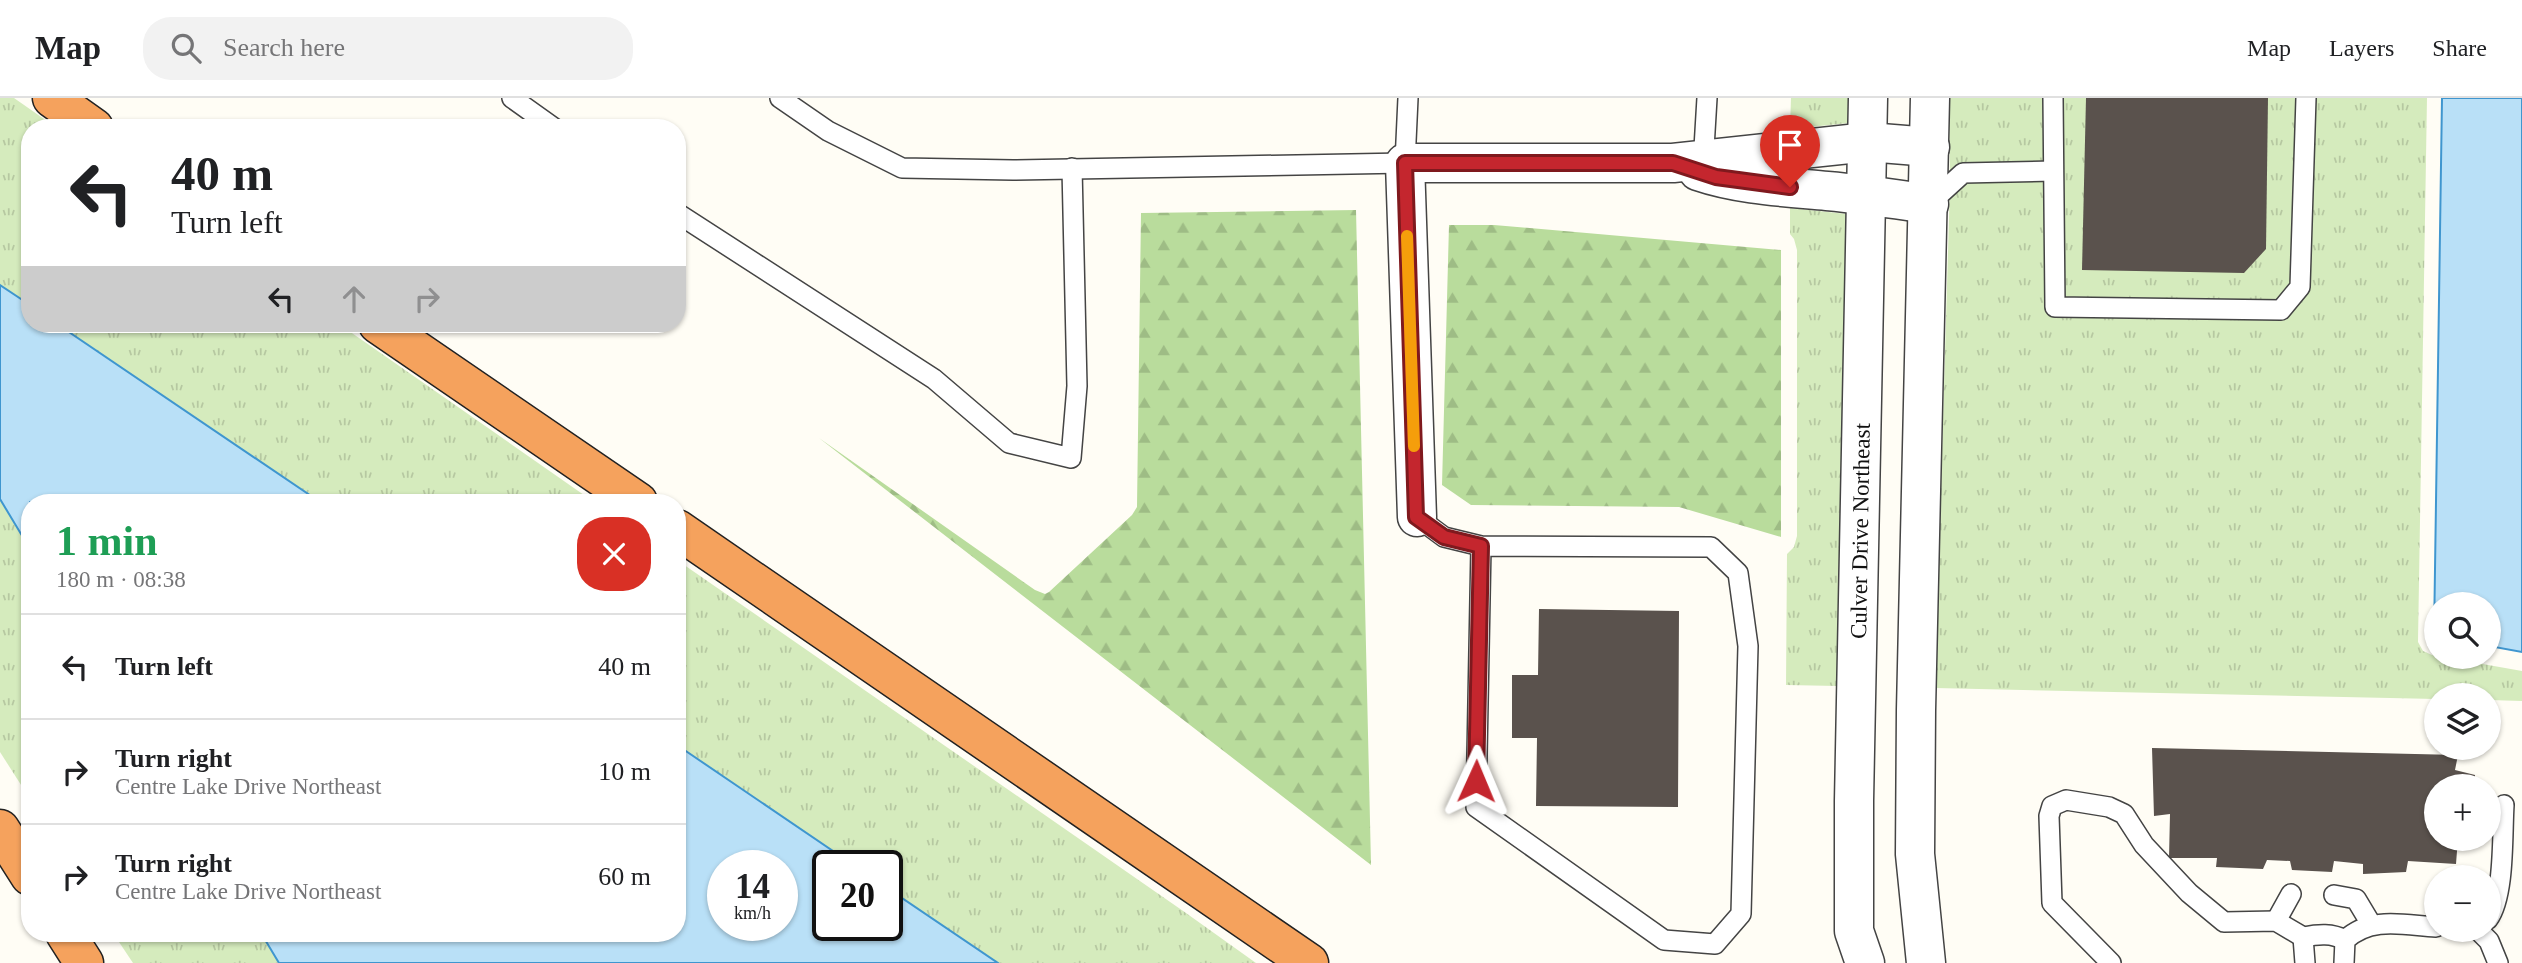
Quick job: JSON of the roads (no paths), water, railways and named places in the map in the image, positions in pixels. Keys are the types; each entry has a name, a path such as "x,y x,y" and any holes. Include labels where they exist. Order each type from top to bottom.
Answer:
{"highway":[{"path":"51,98 81,119"},
{"path":"391,333 626,494"},
{"path":"686,536 1308,963"},
{"path":"0,829 21,862"},
{"path":"71,942 85,963"}],"street":[{"name":"Culver Drive Northeast","path":"1865,963 1854,931 1854,801 1868,98"},
{"path":"1926,963 1915,854 1930,98"},
{"path":"1416,517 1405,163 1693,165 1868,142 1930,146"},
{"path":"1693,165 1766,185 1866,194 1929,204"}],"lane":[{"path":"512,98 541,119"},
{"path":"780,98 828,131 902,168 1405,163 1408,98"},
{"path":"1693,165 1707,98"},
{"path":"2053,98 2055,307 2281,310 2300,287 2306,98"},
{"path":"1930,146 1963,173 2053,171"},
{"path":"686,219 934,379 1009,443 1071,458 1077,386 1072,168"},
{"path":"1929,204 1963,173"},
{"path":"1416,517 1444,537 1481,546 1712,547 1738,573 1748,646 1741,914 1715,944 1664,940 1476,807 1481,546"},
{"path":"2111,963 2052,904 2049,816 2052,806 2066,800 2109,807 2124,814 2144,845 2189,892 2224,922 2276,921 2304,937 2319,934 2346,940"},
{"path":"2500,865 2504,805"},
{"path":"2276,921 2291,894"},
{"path":"2334,895 2356,899 2371,923"},
{"path":"2344,963 2346,940 2354,932 2371,923 2424,926"},
{"path":"2304,937 2305,963"},
{"path":"2489,942 2498,963"}],"water":[{"path":"2442,98 2522,98 2522,652 2501,648 2501,592 2435,592"},
{"path":"0,285 21,299 21,333 70,333 308,494 21,494 21,534 0,499"},
{"path":"686,751 831,850 812,850 812,941 903,941 903,899 998,963 279,963 266,942 686,942"}]}
